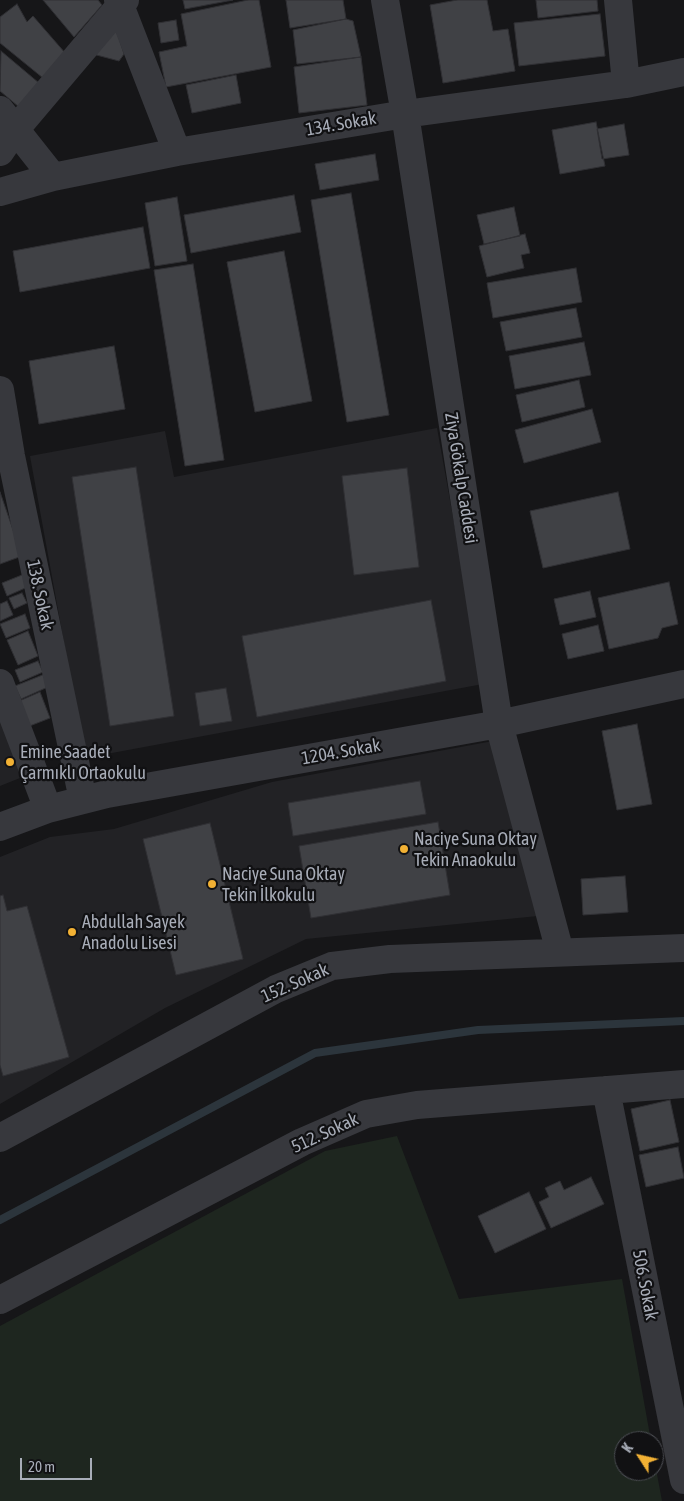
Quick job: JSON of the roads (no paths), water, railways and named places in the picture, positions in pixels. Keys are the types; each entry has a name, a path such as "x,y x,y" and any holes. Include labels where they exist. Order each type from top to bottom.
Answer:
{"street":[{"name":"Ziya Gökalp Caddesi","path":"385,0 499,724 560,952"},
{"path":"618,0 626,84"},
{"path":"53,177 5,130 121,2 177,152"},
{"name":"134. Sokak","path":"0,192 53,177 177,152 404,114 626,84 684,72"},
{"name":"138. Sokak","path":"0,390 6,458 82,800"},
{"path":"0,683 48,809"},
{"name":"1204. Sokak","path":"0,827 48,809 116,792 499,724 684,684"},
{"name":"152. Sokak","path":"0,1138 276,989 332,966 390,959 684,948"},
{"name":"512. Sokak","path":"0,1300 302,1142 366,1114 417,1105 684,1084"},
{"name":"506. Sokak","path":"606,1090 684,1480"}],"waterway":[{"path":"0,1220 315,1053 478,1030 684,1021"}],"place":[{"name":"Emine Saadet Çarmıklı Ortaokulu","path":"10,762"},
{"name":"Naciye Suna Oktay Tekin Anaokulu","path":"404,849"},
{"name":"Naciye Suna Oktay Tekin İlkokulu","path":"212,884"},
{"name":"Abdullah Sayek Anadolu Lisesi","path":"72,932"}]}
